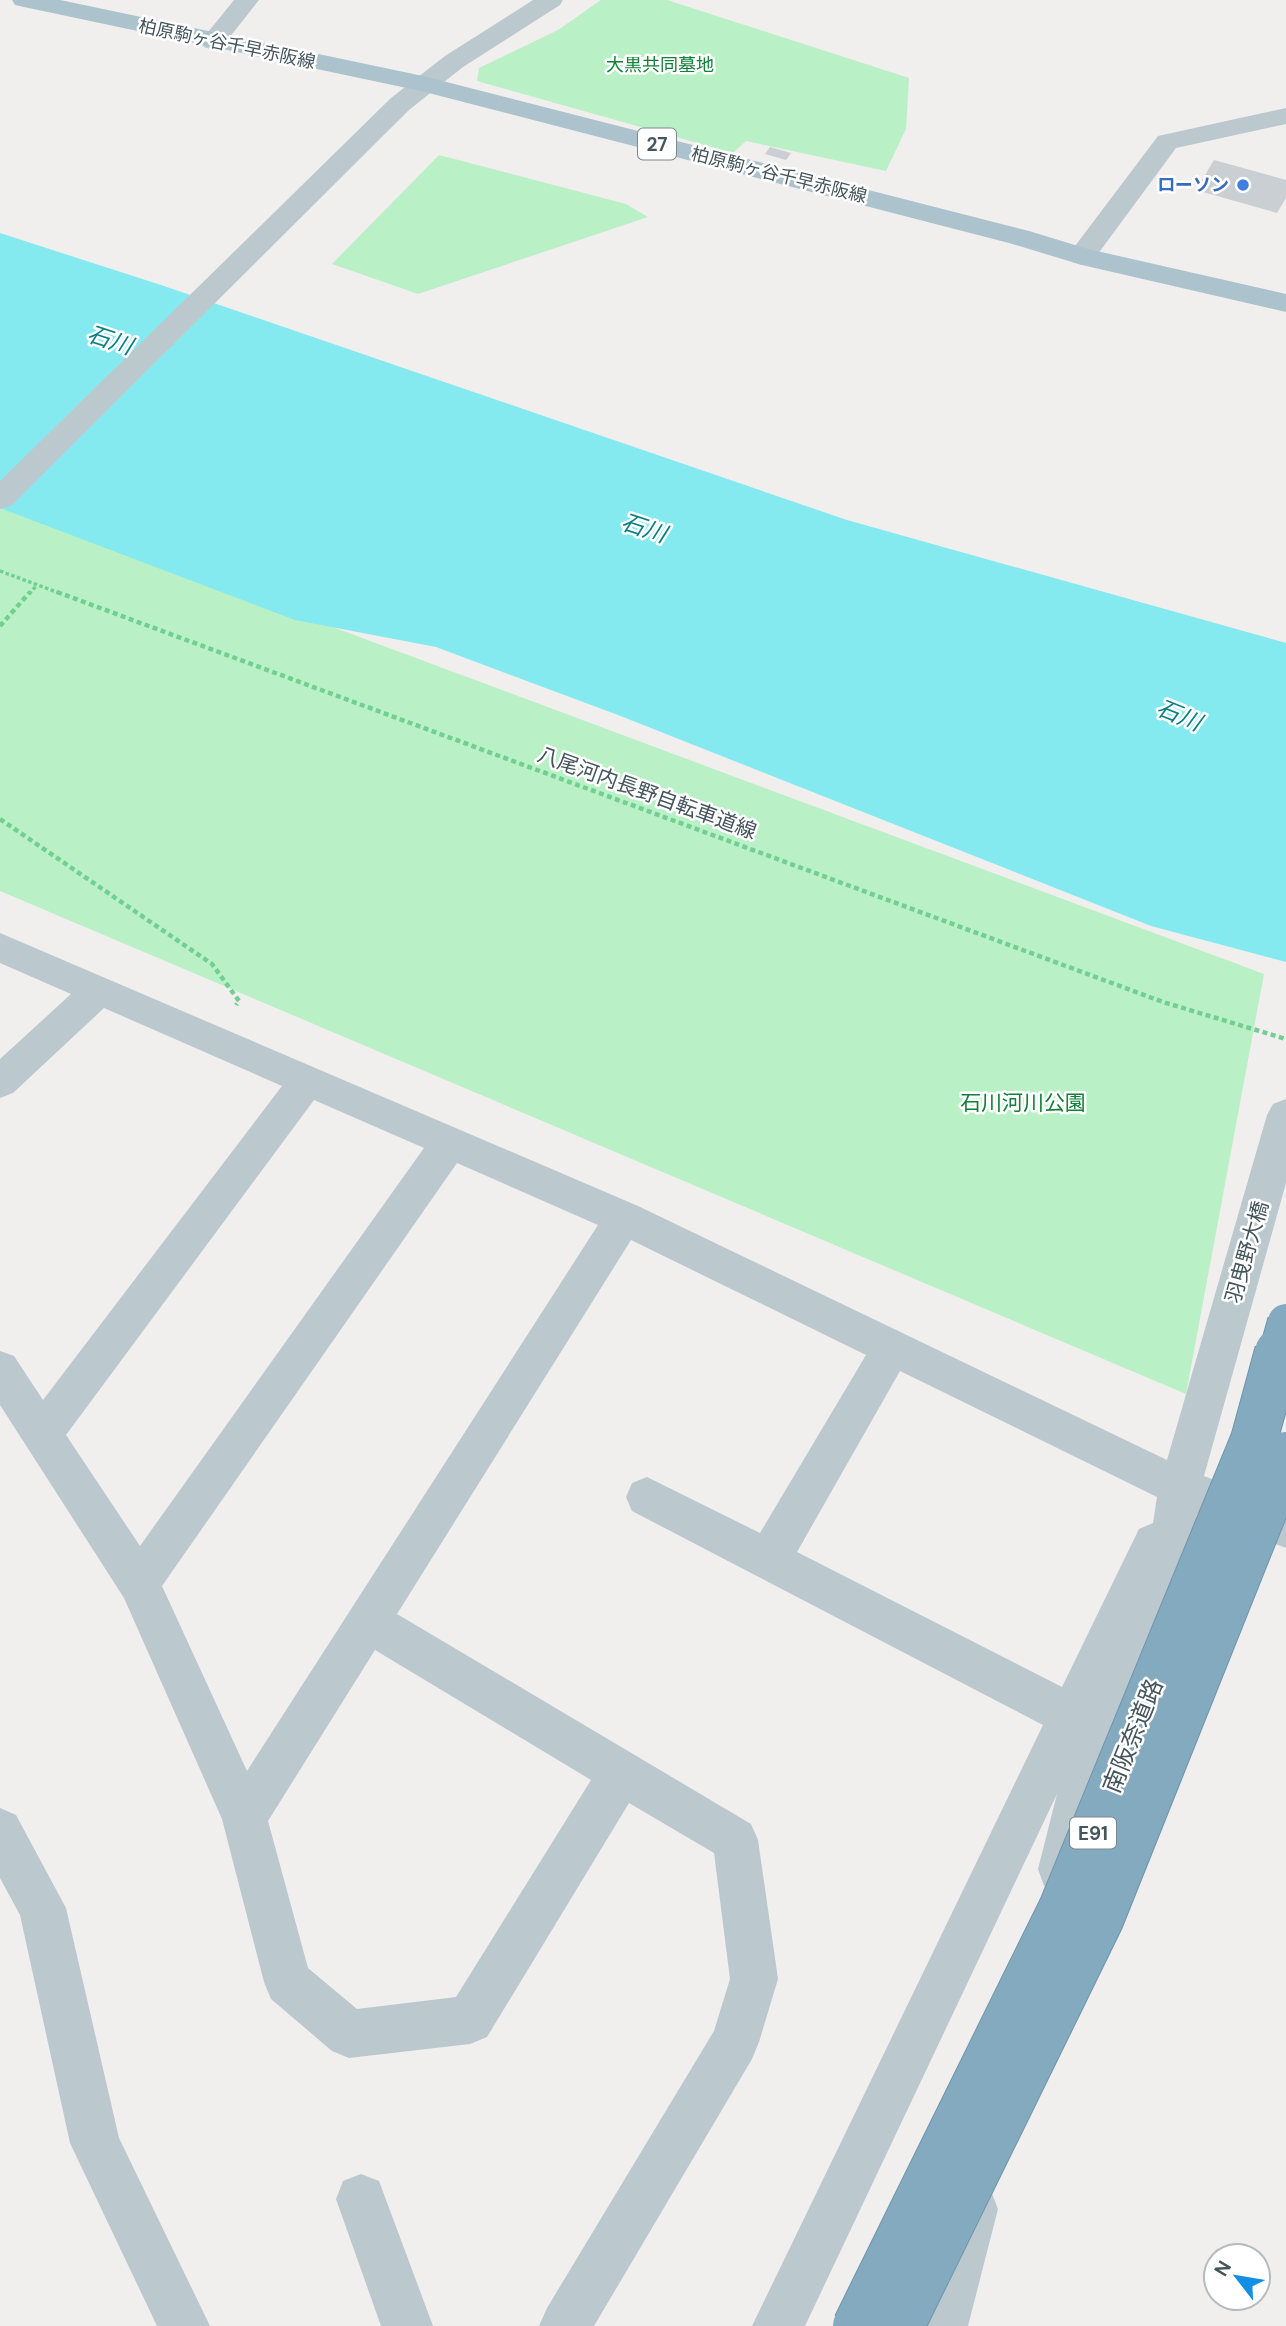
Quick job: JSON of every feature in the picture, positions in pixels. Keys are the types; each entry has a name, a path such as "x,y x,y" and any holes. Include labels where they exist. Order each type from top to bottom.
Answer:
{"highway":[{"name":"南阪奈道路","path":"856,2326 1062,1908 1254,1440 1286,1322"},
{"name":"南阪奈道路","path":"901,2326 1100,1920 1286,1455"}],"main road":[{"name":"柏原駒ヶ谷千早赤阪線","path":"24,0 422,84 1019,237 1082,256 1286,303"}],"street":[{"path":"213,42 247,0"},
{"path":"0,499 422,84 489,37 551,0"},
{"path":"1082,256 1167,142 1286,116"},
{"path":"0,947 624,1218 1180,1487 1286,1528"},
{"path":"0,1082 99,991"},
{"path":"43,1434 307,1081"},
{"name":"羽曳野大橋","path":"1180,1487 1286,1115"},
{"path":"139,1583 449,1143"},
{"path":"244,1817 624,1218"},
{"path":"769,1559 891,1347"},
{"path":"0,1369 139,1583 244,1817 288,1982 349,2034 470,2020 622,1772"},
{"path":"778,2326 1180,1487"},
{"path":"943,2326 1085,1775 1140,1645 1169,1563 1180,1487"},
{"path":"648,1496 1071,1714"},
{"path":"368,1621 735,1840 754,1979 734,2042 565,2326"},
{"path":"0,1830 42,1908 94,2143 184,2326"},
{"path":"360,2199 407,2326"}],"path":[{"name":"八尾河内長野自転車道線","path":"0,571 1163,1002 1286,1038"},
{"path":"0,626 37,585"},
{"path":"0,819 212,964 239,1001 214,1041"}],"green space":[{"name":"大黒共同墓地","path":"601,0 667,0 909,78 906,129 886,171 746,141 733,153 477,81 479,68 558,30"},
{"path":"439,155 626,204 648,217 418,294 332,264"},
{"name":"石川河川公園","path":"0,503 1264,974 1186,1394 0,891"}],"water":[{"name":"石川","path":"0,233 164,286 847,520 1286,643 1286,962 1151,926 618,715 436,647 295,620 0,508"}],"building":[{"path":"770,147 791,153 786,160 765,154"},
{"name":"ローソン","path":"1214,160 1286,180 1286,198 1277,213 1196,190"}],"place":[{"name":"ローソン","path":"1243,185"}]}
